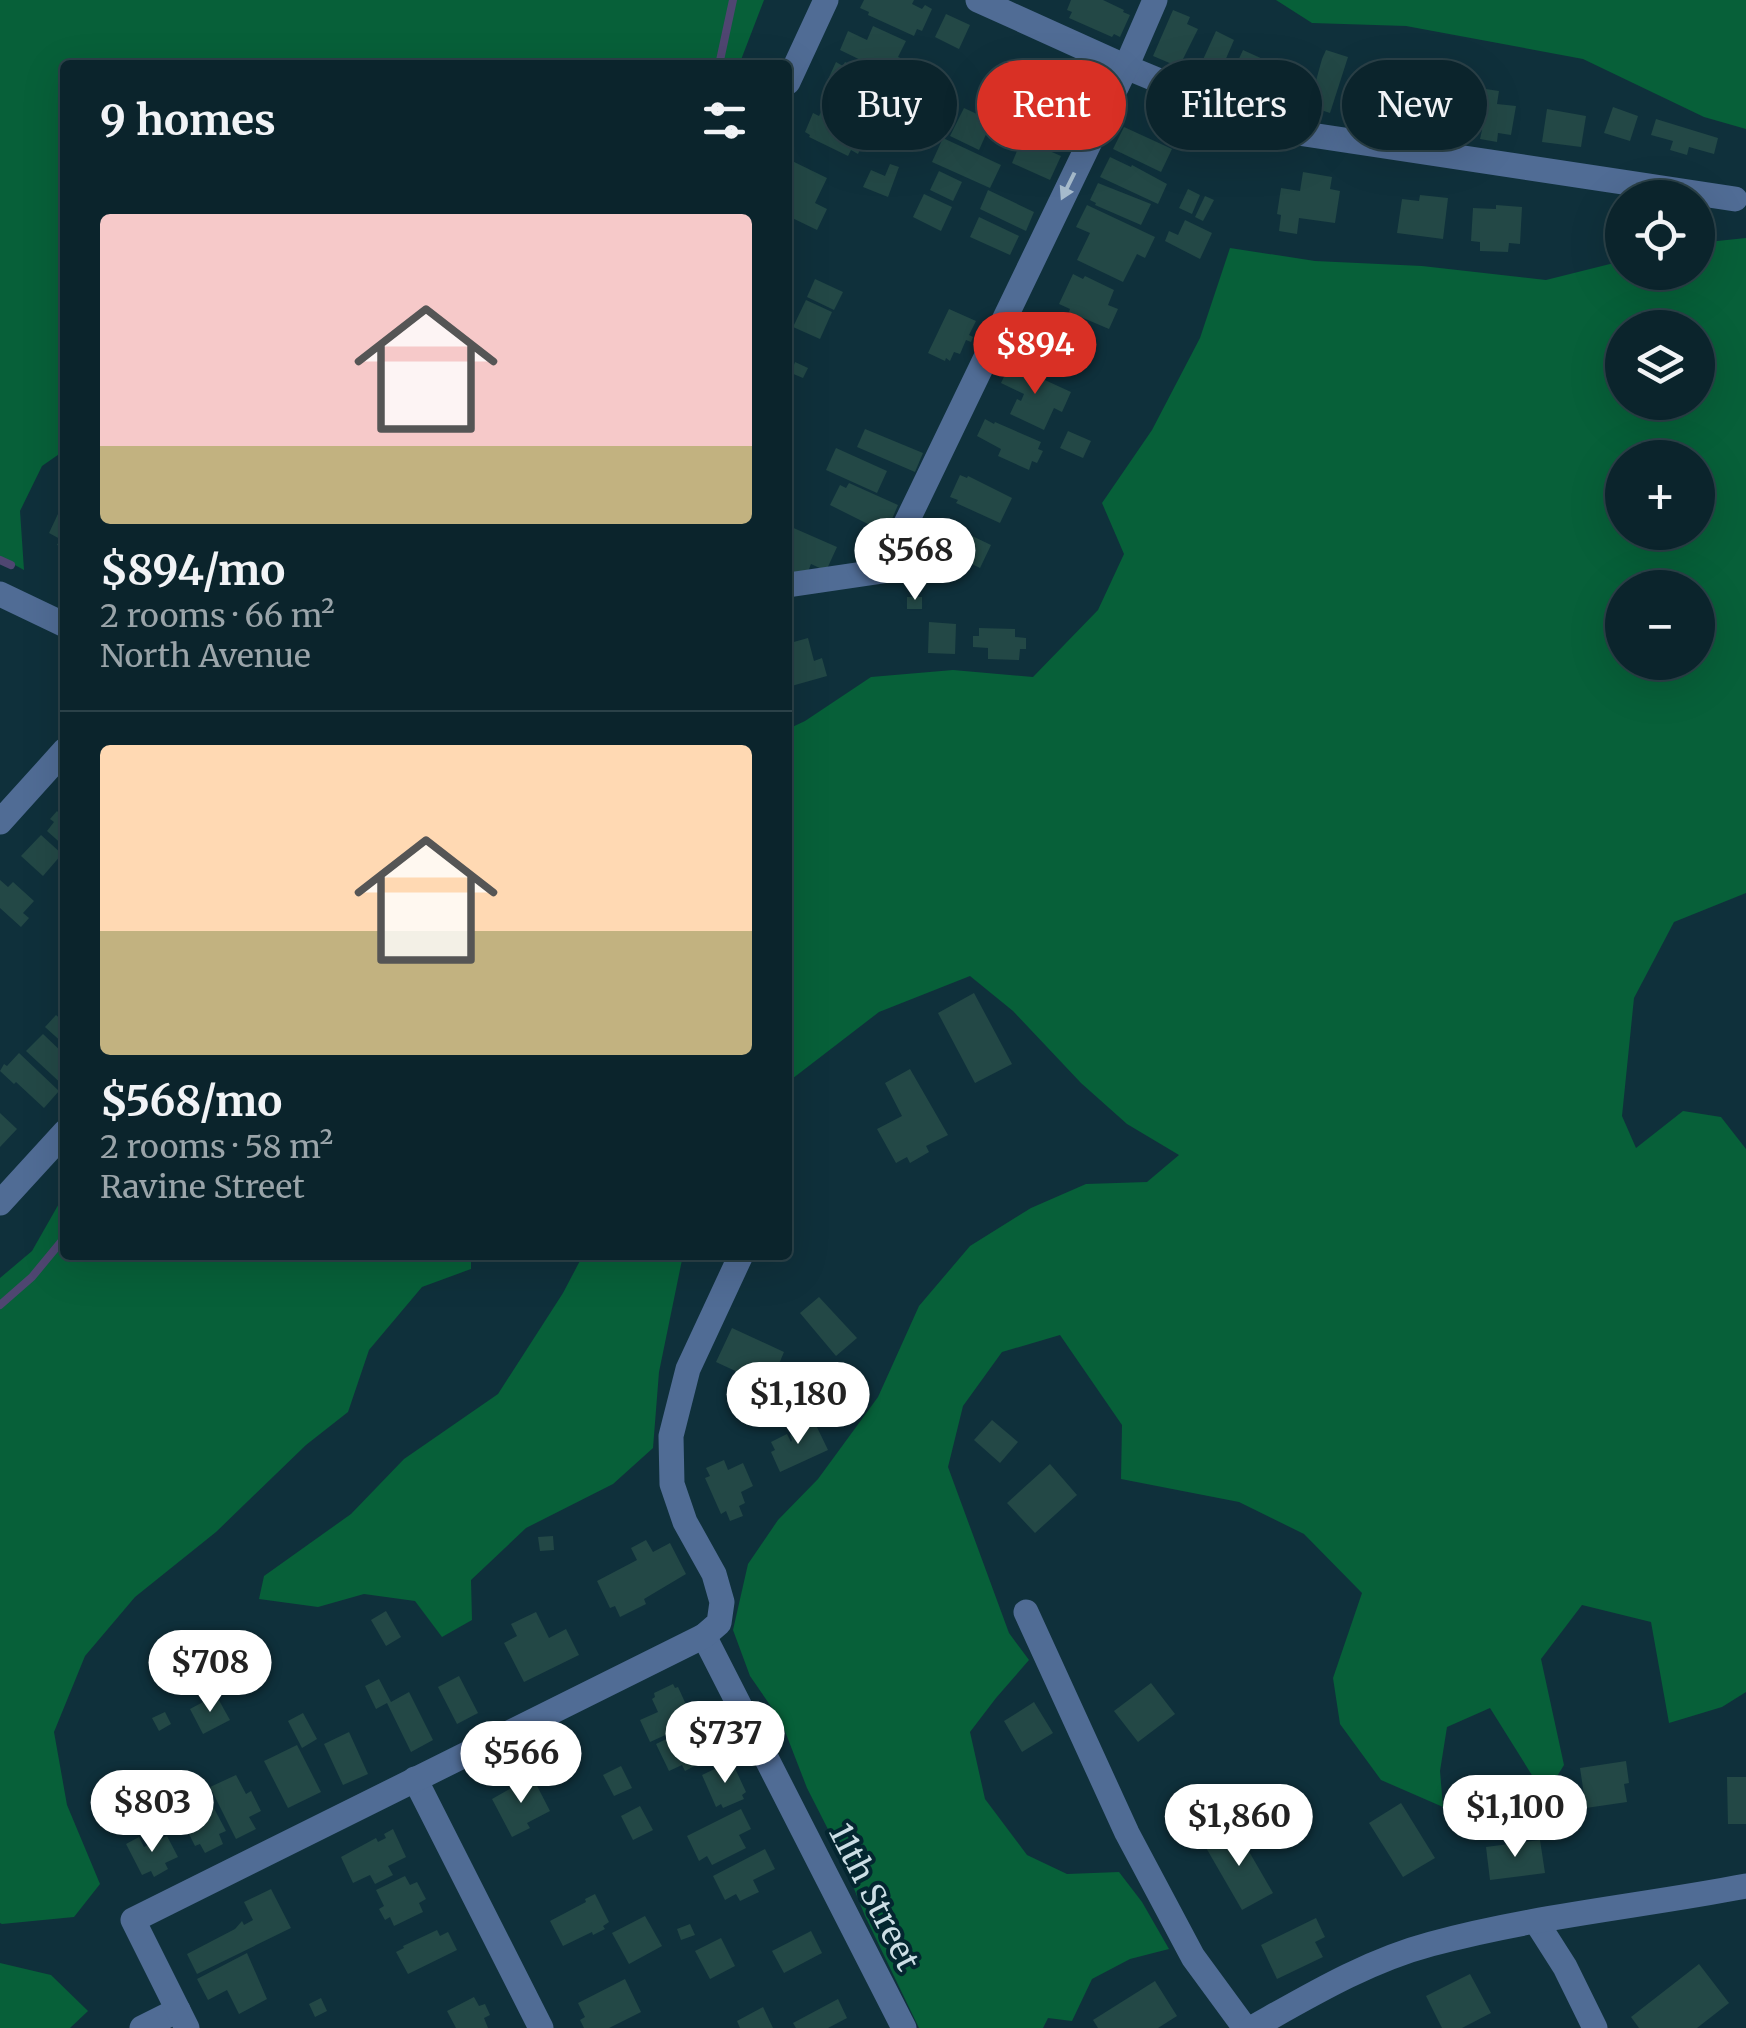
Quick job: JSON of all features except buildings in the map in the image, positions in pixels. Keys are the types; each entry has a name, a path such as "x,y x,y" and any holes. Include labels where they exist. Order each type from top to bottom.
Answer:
{"street":[{"path":"792,73 826,0"},
{"path":"978,0 1113,60"},
{"path":"1154,0 1126,66 1278,130 1736,198"},
{"path":"792,584 883,572 1086,150"},
{"path":"0,594 60,622"},
{"path":"0,822 60,756"},
{"path":"0,1203 60,1137"},
{"path":"142,2028 183,2019 133,1920 704,1636 720,1623 722,1602 714,1574 685,1522 672,1484 671,1436 688,1369 739,1260"},
{"path":"1026,1612 1136,1848 1193,1957 1248,2028 1373,1965 1430,1944 1746,1886"},
{"name":"11th Street","path":"704,1636 904,2028"},
{"path":"415,1780 541,2028"},
{"path":"1537,1923 1595,2028"}],"green space":[{"path":"0,0 764,0 741,60 60,60 60,453 42,466 20,511 24,570 0,557"},
{"path":"1276,0 1746,0 1746,129 1704,117 1583,59 1406,26 1312,23"},
{"path":"1746,238 1746,893 1674,922 1634,998 1622,1116 1636,1148 1683,1111 1721,1117 1746,1149 1746,1692 1722,1707 1669,1723 1651,1622 1582,1605 1541,1659 1564,1765 1545,1796 1490,1708 1447,1727 1440,1771 1443,1807 1381,1780 1340,1724 1333,1678 1362,1593 1304,1534 1239,1502 1121,1479 1122,1425 1060,1335 1002,1352 963,1406 948,1467 1009,1633 1029,1660 970,1732 985,1799 1027,1855 1067,1874 1119,1872 1169,1949 1130,1959 1092,1979 1072,2021 1048,2018 1043,2028 919,2028 807,1788 781,1721 750,1676 733,1630 748,1564 778,1520 818,1479 878,1397 919,1306 970,1246 1031,1208 1086,1184 1147,1182 1179,1155 1127,1124 1081,1083 1013,1011 970,976 879,1012 792,1079 792,727 871,677 953,670 1033,677 1098,610 1124,554 1102,503 1152,430 1200,338 1230,248 1315,261 1422,266 1546,280 1605,265 1605,290 1715,290 1715,241"},
{"path":"60,1202 60,1260 471,1260 471,1269 422,1287 369,1350 348,1412 306,1445 216,1532 135,1597 85,1656 54,1732 67,1805 100,1884 74,1917 2,1924 0,1278 32,1251"},
{"path":"580,1260 682,1260 659,1372 653,1448 613,1484 526,1528 471,1580 472,1620 442,1637 415,1601 364,1594 318,1607 259,1599 264,1576 351,1514 404,1459 498,1394"},
{"path":"0,1963 51,1975 88,2011 70,2028 0,2028"}],"waterway":[{"path":"720,60 733,0"},
{"path":"0,560 11,565"},
{"path":"0,1305 32,1277 60,1243"}]}
